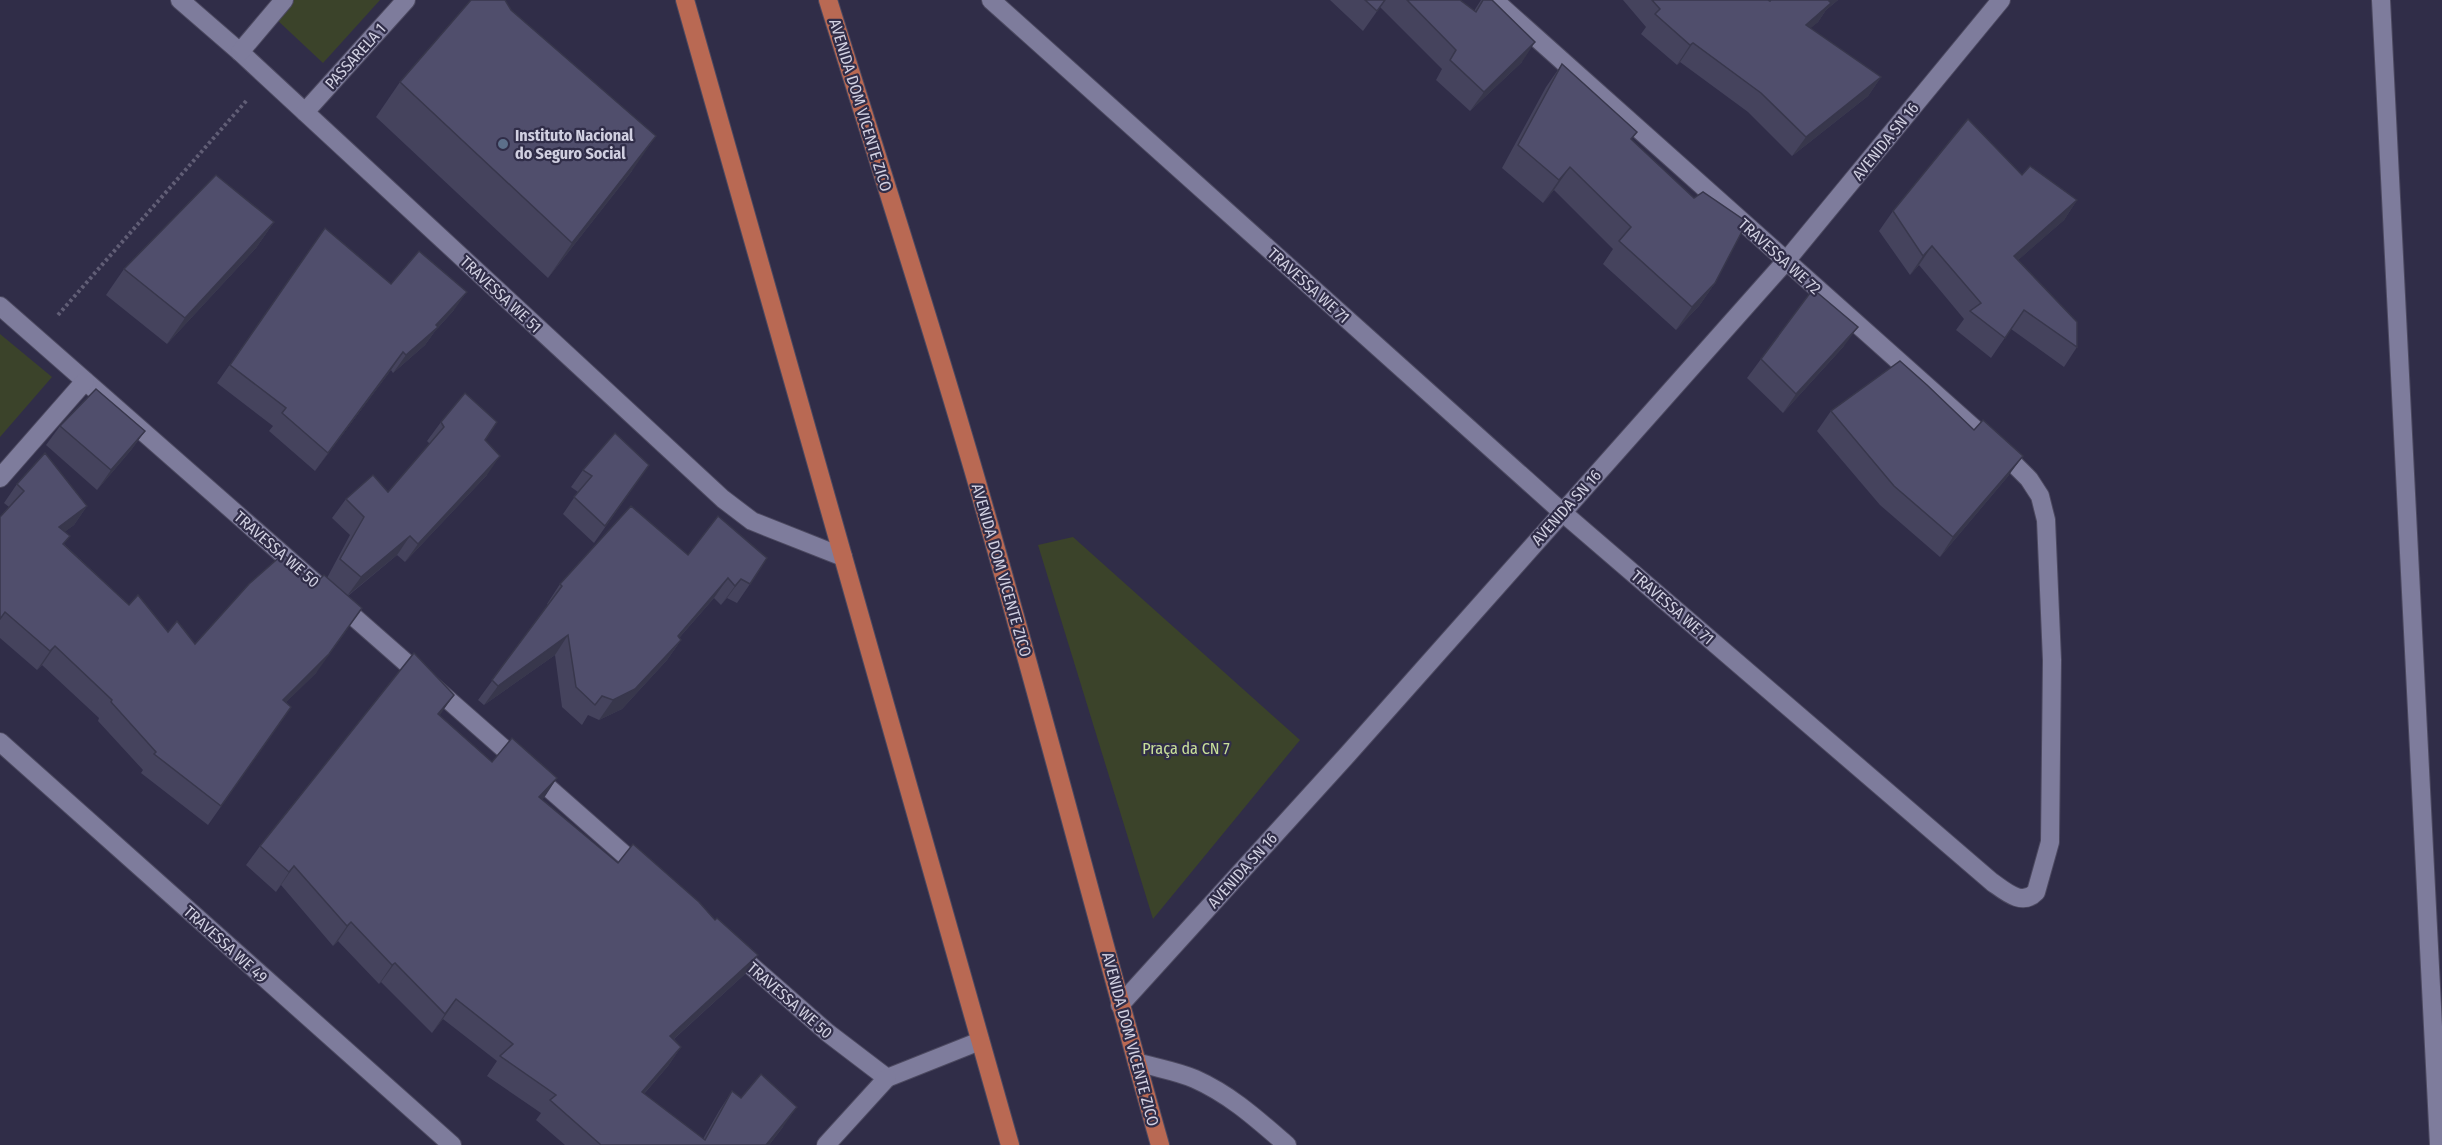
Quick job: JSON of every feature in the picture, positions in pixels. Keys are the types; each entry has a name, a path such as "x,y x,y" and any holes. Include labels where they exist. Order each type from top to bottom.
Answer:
{"main road":[{"path":"685,0 1010,1145"},
{"name":"AVENIDA DOM VICENTE ZICO","path":"828,0 963,435 1090,884 1120,1005 1160,1145"}],"street":[{"name":"TRAVESSA WE 51","path":"180,0 240,52 723,500 752,521 843,557"},
{"path":"240,52 285,0"},
{"name":"PASSARELA 1","path":"305,112 406,0"},
{"name":"TRAVESSA WE 71","path":"991,0 1562,512 1992,882 2023,899 2031,897 2036,892 2050,842 2052,660 2046,520 2040,496 2029,479 2013,463"},
{"name":"TRAVESSA WE 72","path":"1494,0 2013,463"},
{"name":"AVENIDA SN 16","path":"1120,1005 1348,754 1786,261 2001,0"},
{"path":"2381,0 2439,1145"},
{"name":"TRAVESSA WE 50","path":"0,306 658,884"},
{"path":"0,478 85,381"},
{"name":"TRAVESSA WE 49","path":"0,742 452,1145"},
{"name":"TRAVESSA WE 50","path":"720,939 836,1040 887,1078"},
{"path":"826,1145 887,1078 980,1041"},
{"path":"1137,1062 1193,1078 1217,1090 1239,1104 1287,1145"}],"path":[{"path":"37,338 267,77"}],"green space":[{"path":"292,0 380,0 323,63 275,18"},
{"path":"0,334 52,377 0,437"},
{"name":"Praça da CN 7","path":"1073,537 1300,740 1153,919 1038,545"}],"building":[{"name":"Instituto Nacional do Seguro Social","path":"471,0 505,0 511,10 656,136 572,243 400,82"},
{"path":"1365,0 1385,0 1377,11"},
{"path":"1407,0 1460,0 1476,12 1483,0 1492,0 1535,42 1484,92 1450,60 1456,50"},
{"path":"1652,0 1828,0 1831,3 1806,25 1881,77 1806,137 1761,93 1693,43 1690,45 1655,14 1660,9"},
{"path":"1562,64 1637,132 1631,139 1694,198 1703,192 1747,222 1715,283 1692,307 1619,241 1631,227 1570,167 1559,180 1518,145"},
{"path":"1968,119 2022,175 2030,166 2077,200 2014,256 2077,322 2077,347 2024,310 2005,338 1970,311 1981,303 1932,246 1923,256 1893,211"},
{"path":"216,175 274,222 185,318 124,269"},
{"path":"325,228 391,284 419,251 467,292 436,325 438,327 406,355 403,352 328,453 282,413 286,408 230,365"},
{"path":"1813,289 1858,327 1796,394 1761,359"},
{"path":"1900,361 1974,430 1983,420 2023,456 1953,537 1894,486 1831,411"},
{"path":"96,389 145,431 111,470 60,426"},
{"path":"465,393 497,422 485,440 500,456 418,544 410,536 361,577 340,559 364,517 346,499 373,475 388,492 444,427 441,422"},
{"path":"615,433 649,465 605,526 574,497 592,476 583,470"},
{"path":"45,453 87,506 59,527 70,536 63,544 129,605 138,595 168,632 177,621 195,644 249,584 283,554 315,584 324,575 362,608 329,654 283,700 291,707 221,806 154,754 156,752 111,702 112,700 55,646 50,651 5,612 0,619 0,517 24,491 17,484"},
{"path":"631,506 688,555 718,516 767,558 750,584 741,579 735,586 728,578 678,636 681,640 635,689 613,700 602,696 595,705 576,687 568,635 498,686 492,680 562,586 560,584"},
{"path":"414,653 454,695 438,714 492,762 512,738 557,778 539,797 618,863 633,844 699,902 715,920 717,918 758,955 670,1036 681,1047 642,1092 705,1140 732,1091 741,1098 761,1074 797,1107 766,1145 601,1145 550,1100 556,1095 500,1056 513,1044 456,999 445,1014 395,963 392,965 351,922 347,926 294,866 289,872 260,846"}],"place":[{"name":"Instituto Nacional do Seguro Social","path":"503,144"}]}
